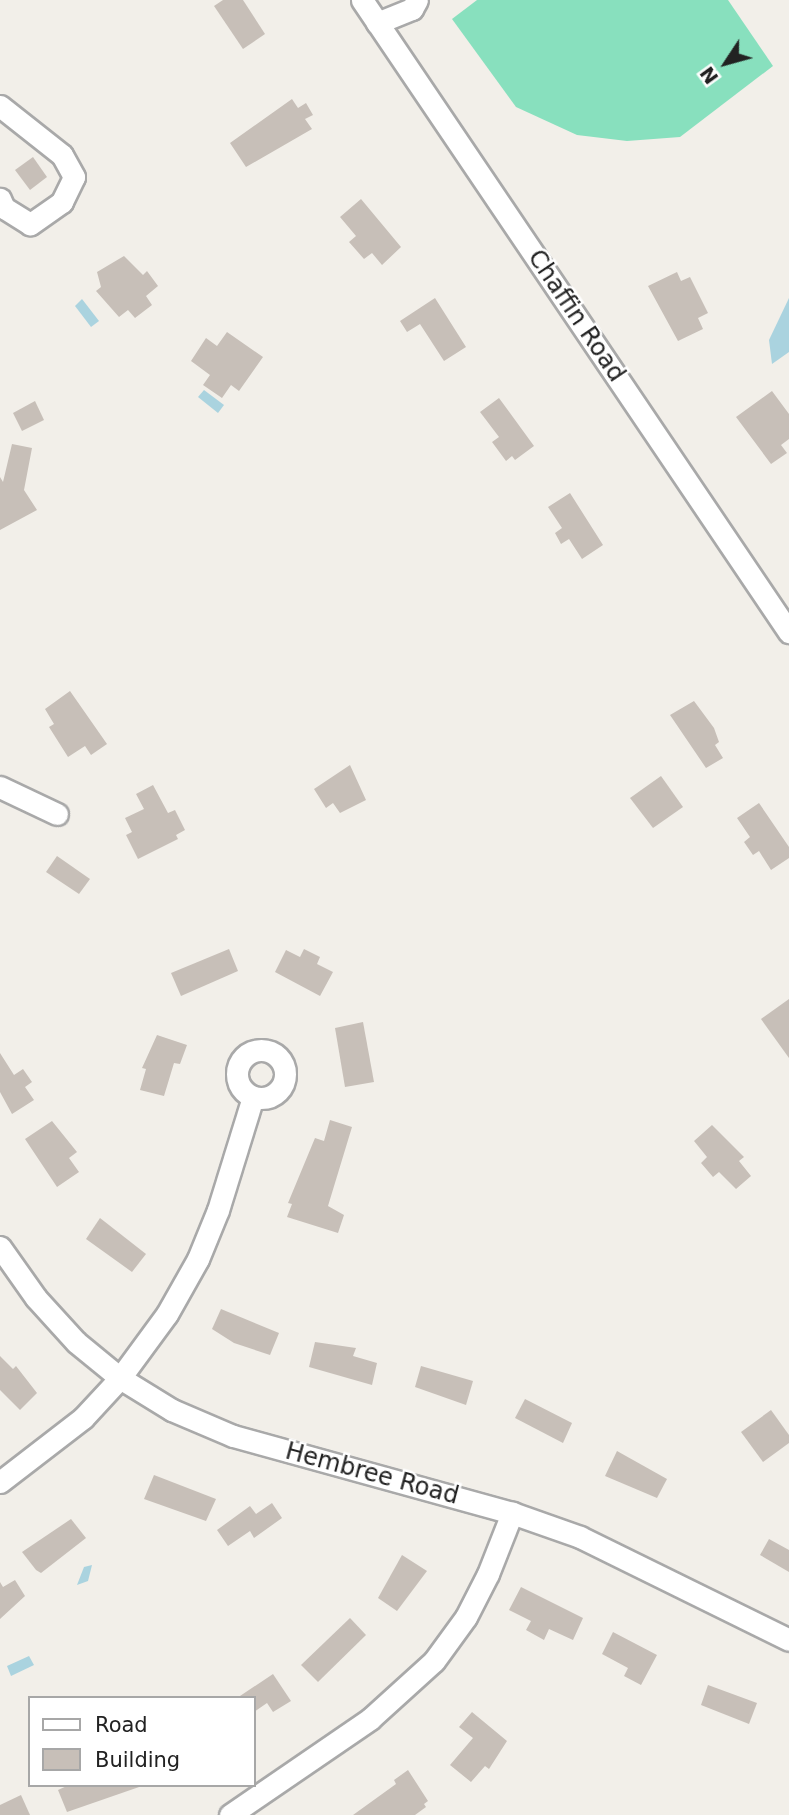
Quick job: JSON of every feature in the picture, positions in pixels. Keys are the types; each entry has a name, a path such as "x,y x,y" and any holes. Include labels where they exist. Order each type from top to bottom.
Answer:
{"street":[{"name":"Chaffin Road","path":"362,0 789,632"},
{"path":"377,23 396,0"},
{"path":"377,23 412,9 417,0"},
{"path":"0,106 62,155 74,177 62,202 30,224 4,208 0,199"},
{"path":"0,788 57,814"},
{"path":"0,1482 83,1418 120,1378 167,1314 198,1259 253,1097"},
{"name":"Hembree Road","path":"0,1247 36,1298 76,1342 120,1378 172,1410 233,1436 512,1513 641,1564 789,1640"},
{"path":"230,1815 370,1720 434,1661 483,1585 512,1513"}],"green space":[{"path":"477,0 728,0 773,66 680,137 627,141 577,135 516,107 452,19"}],"water":[{"path":"789,298 789,352 772,364 769,340"},
{"path":"82,299 99,321 91,327 75,306"},
{"path":"204,390 224,405 218,413 198,397"},
{"path":"92,1565 88,1581 77,1585 84,1567"},
{"path":"29,1656 34,1665 11,1676 7,1666"}],"building":[{"path":"223,0 243,0 265,34 243,49 214,6"},
{"path":"292,99 298,108 306,103 313,115 305,119 312,129 246,167 230,143"},
{"path":"33,157 47,177 30,190 15,170"},
{"path":"361,199 401,247 382,265 372,253 364,259 349,242 356,236 340,217"},
{"path":"124,256 143,275 147,271 158,286 146,296 152,305 135,318 128,310 119,317 96,291 101,287 97,272"},
{"path":"677,272 681,281 690,277 708,313 698,318 703,329 678,341 648,286"},
{"path":"435,298 466,347 444,361 420,324 407,332 400,321"},
{"path":"227,332 263,357 239,391 231,385 222,398 203,385 210,375 191,361 206,338 217,346"},
{"path":"772,391 789,414 789,439 781,445 787,453 771,464 736,417"},
{"path":"499,398 534,446 515,460 512,456 506,461 492,442 499,437 480,412"},
{"path":"35,401 44,420 22,431 13,413"},
{"path":"12,444 32,448 24,490 37,510 0,530 0,477 3,482"},
{"path":"570,493 603,545 582,559 569,539 561,544 555,533 562,528 548,507"},
{"path":"70,691 107,744 91,755 85,746 68,757 49,727 54,724 45,709"},
{"path":"694,701 714,728 719,742 715,745 723,758 706,768 670,715"},
{"path":"350,765 366,800 340,813 333,803 326,808 314,789"},
{"path":"661,776 683,807 653,828 630,798"},
{"path":"153,785 168,813 175,810 185,830 176,835 178,839 138,859 126,835 132,832 125,818 144,809 136,794"},
{"path":"759,803 789,847 789,858 771,870 759,851 753,855 744,842 750,837 737,818"},
{"path":"57,856 90,879 79,894 46,872"},
{"path":"229,949 238,971 181,996 171,973"},
{"path":"304,949 320,957 317,964 333,972 320,996 275,972 286,950 300,957"},
{"path":"789,999 789,1058 761,1019"},
{"path":"363,1022 374,1082 345,1087 335,1028"},
{"path":"157,1035 187,1045 180,1064 174,1063 164,1096 140,1090 146,1069 142,1068"},
{"path":"0,1053 14,1075 23,1069 32,1082 25,1087 34,1100 12,1114 0,1092"},
{"path":"330,1120 352,1127 328,1206 344,1215 338,1233 287,1217 292,1204 288,1203 315,1138 324,1141"},
{"path":"52,1121 77,1152 69,1158 79,1172 57,1187 25,1139"},
{"path":"712,1125 744,1157 739,1161 751,1176 736,1189 719,1172 713,1177 701,1163 707,1157 694,1141"},
{"path":"100,1218 146,1254 132,1272 86,1239"},
{"path":"221,1309 279,1333 270,1355 234,1343 212,1329"},
{"path":"315,1342 356,1348 353,1356 377,1363 372,1385 309,1367"},
{"path":"0,1356 13,1369 16,1366 37,1393 20,1410 0,1390"},
{"path":"421,1366 473,1381 466,1405 415,1387"},
{"path":"525,1399 572,1423 563,1443 515,1418"},
{"path":"771,1410 789,1435 789,1443 763,1462 741,1432"},
{"path":"617,1451 667,1479 657,1498 605,1476"},
{"path":"154,1475 216,1499 206,1521 144,1499"},
{"path":"272,1503 282,1518 254,1538 250,1531 228,1546 217,1530 250,1506 256,1514"},
{"path":"71,1519 86,1538 41,1573 36,1570 22,1552"},
{"path":"769,1539 789,1550 789,1572 760,1555"},
{"path":"402,1555 427,1571 397,1611 378,1598"},
{"path":"15,1580 25,1596 0,1619 0,1582 3,1587"},
{"path":"521,1587 583,1618 573,1640 549,1629 544,1640 526,1630 531,1621 509,1610"},
{"path":"350,1618 366,1635 318,1682 301,1665"},
{"path":"613,1632 657,1655 641,1685 624,1676 628,1668 602,1654"},
{"path":"273,1674 291,1701 273,1712 267,1703 256,1711 256,1696 240,1696"},
{"path":"708,1685 757,1703 749,1724 701,1705"},
{"path":"472,1712 507,1741 489,1769 485,1766 471,1782 450,1765 473,1738 459,1727"},
{"path":"408,1770 428,1801 424,1804 426,1807 415,1815 353,1815 396,1784 394,1780"},
{"path":"65,1787 139,1787 67,1812 58,1790"},
{"path":"21,1795 30,1815 0,1815 0,1805"}]}
